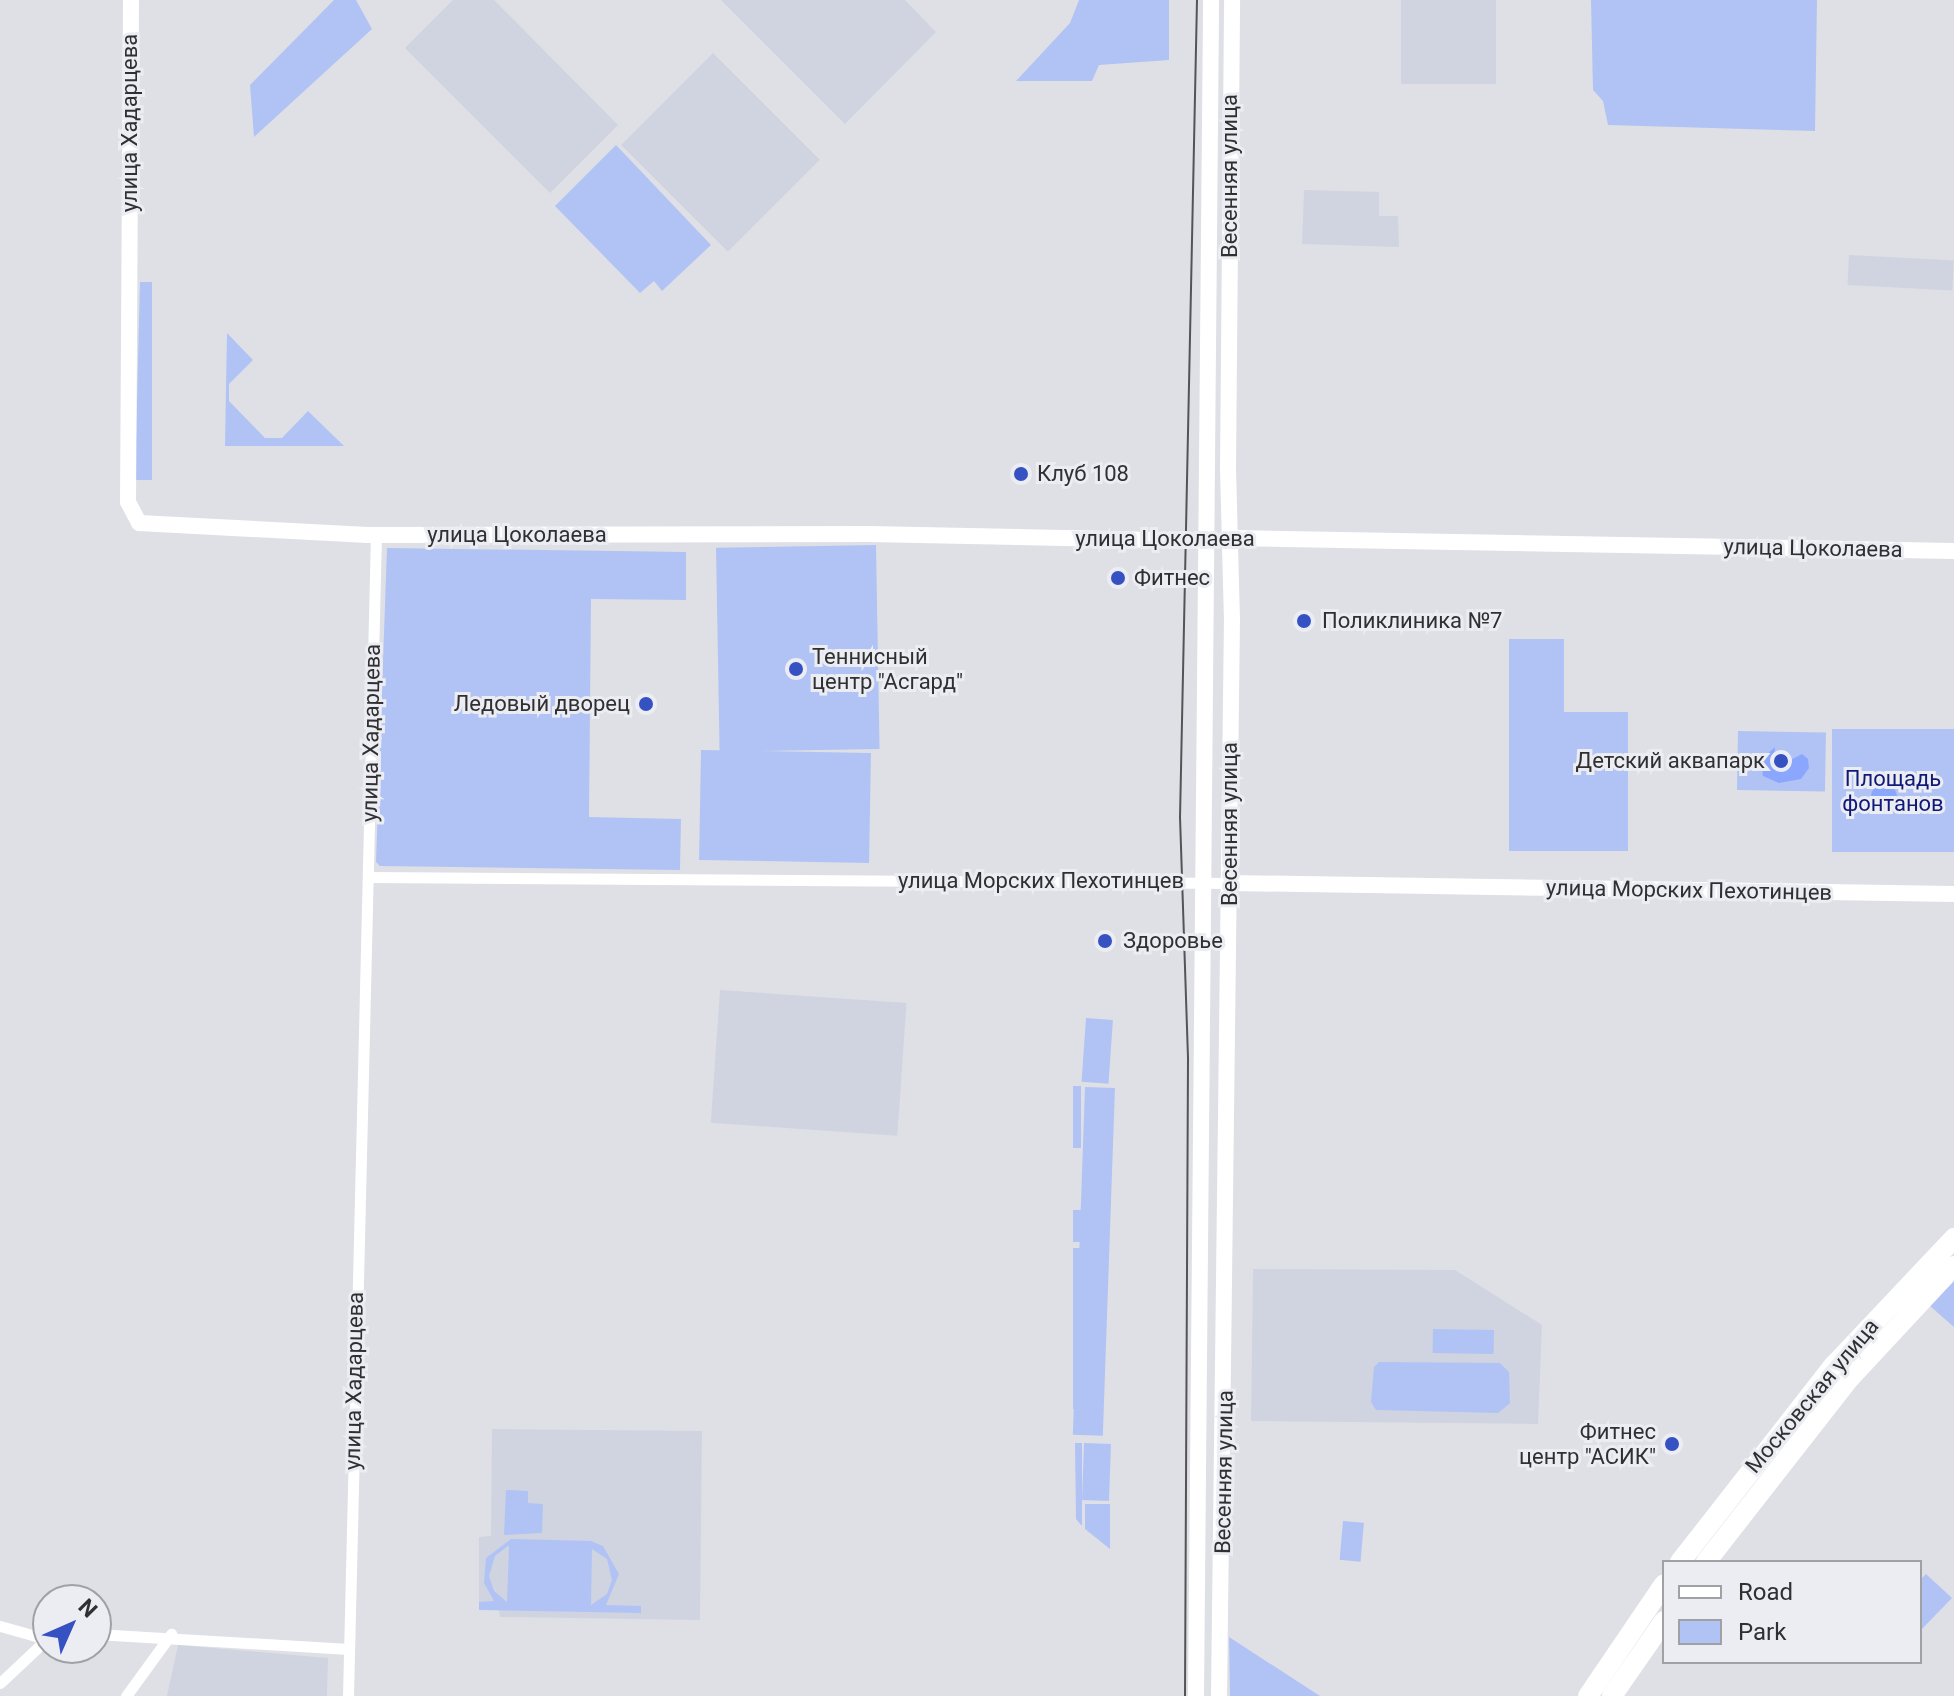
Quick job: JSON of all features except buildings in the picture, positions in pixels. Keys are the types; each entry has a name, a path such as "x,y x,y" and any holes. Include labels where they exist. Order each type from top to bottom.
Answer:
{"highway":[{"name":"Московская улица","path":"1682,1560 1834,1365 1954,1238"},
{"name":"Московская улица","path":"1708,1560 1850,1378 1954,1266"},
{"path":"1588,1696 1662,1587"},
{"path":"1612,1696 1662,1624"}],"street":[{"name":"улица Хадарцева","path":"131,0 129,510 147,527 376,535 348,1696"},
{"name":"Весенняя улица","path":"1196,1696 1206,882 1211,0"},
{"name":"Весенняя улица","path":"1219,1696 1230,883 1232,0"},
{"name":"улица Цоколаева","path":"376,535 869,534 1954,551"},
{"name":"улица Морских Пехотинцев","path":"368,877 1206,882 1954,894"},
{"path":"0,1626 32,1634"},
{"path":"112,1634 171,1634 349,1649"},
{"path":"126,1696 171,1634"},
{"path":"0,1683 32,1652"}],"shaded area":[{"path":"453,0 494,0 618,125 550,193 405,48"},
{"path":"721,0 905,0 936,32 845,124"},
{"path":"1401,0 1496,0 1496,84 1401,84"},
{"path":"713,53 820,160 728,252 621,145"},
{"path":"1304,190 1379,192 1379,216 1398,216 1399,247 1302,244"},
{"path":"1849,255 1954,260 1952,290 1847,285"},
{"path":"720,990 907,1003 897,1136 711,1123"},
{"path":"1253,1269 1455,1270 1542,1325 1538,1424 1251,1421"},
{"path":"492,1429 702,1431 700,1620 500,1617 499,1610 479,1610 479,1537 491,1536"},
{"path":"178,1645 328,1658 327,1696 167,1696"}],"green space":[{"path":"334,0 356,0 372,29 254,137 250,85"},
{"path":"1079,0 1169,0 1169,60 1099,65 1092,81 1016,81 1070,23"},
{"path":"1591,0 1817,0 1815,131 1608,125 1603,101 1593,90"},
{"path":"616,145 711,245 662,291 654,281 640,293 555,206"},
{"path":"140,282 152,282 152,480 135,480"},
{"path":"227,333 253,360 229,384 229,401 265,438 282,438 308,411 344,446 225,446"},
{"name":"Теннисный центр \"Асгард\"","path":"876,545 880,749 720,752 716,548"},
{"path":"387,548 686,552 686,600 591,599 589,817 681,819 680,870 380,866 376,862"},
{"path":"1509,639 1564,639 1564,712 1628,712 1628,851 1509,851"},
{"name":"Площадь фонтанов","path":"1832,729 1954,729 1954,852 1832,852"},
{"name":"Детский аквапарк","path":"1738,731 1826,733 1825,792 1737,790"},
{"path":"701,750 871,753 869,863 699,860"},
{"path":"1086,1018 1113,1020 1108,1084 1082,1082"},
{"path":"1073,1086 1081,1086 1081,1148 1073,1148"},
{"path":"1085,1087 1115,1088 1103,1436 1073,1435"},
{"path":"1073,1210 1081,1210 1081,1242 1073,1242"},
{"path":"1073,1248 1080,1248 1080,1409 1073,1409"},
{"path":"1954,1281 1954,1327 1930,1306"},
{"path":"1433,1329 1494,1330 1494,1354 1433,1353"},
{"path":"1379,1362 1500,1363 1509,1372 1510,1403 1498,1413 1376,1410 1371,1402 1374,1367"},
{"path":"1075,1443 1082,1443 1082,1526 1076,1519"},
{"path":"1084,1443 1111,1444 1109,1501 1082,1500"},
{"path":"506,1490 528,1491 528,1503 543,1504 542,1533 504,1535"},
{"path":"1085,1504 1110,1504 1110,1549 1085,1529"},
{"path":"1343,1521 1364,1523 1361,1562 1340,1560"},
{"path":"511,1539 591,1541 603,1546 619,1574 606,1605 641,1606 641,1613 479,1610 479,1602 494,1601 484,1583 486,1558","holes":["509,1547 507,1602 494,1591 489,1576 495,1556","592,1549 607,1559 612,1580 607,1594 591,1605"]},
{"path":"1926,1574 1952,1598 1922,1629 1922,1578"},
{"path":"1229,1637 1320,1696 1230,1696"}],"water":[{"path":"1775,747 1774,759 1781,765 1802,754 1808,759 1809,768 1801,779 1779,783 1763,776 1761,760"},
{"path":"1884,784 1894,787 1897,797 1894,807 1884,810 1874,807 1871,797 1874,787"}],"tram line":[{"path":"1185,1696 1188,1058 1180,818 1197,0"}],"place":[{"name":"Клуб 108","path":"1021,474"},
{"name":"Фитнес","path":"1118,578"},
{"name":"Поликлиника №7","path":"1304,621"},
{"name":"Теннисный центр \"Асгард\"","path":"796,669"},
{"name":"Ледовый дворец","path":"646,704"},
{"name":"Детский аквапарк","path":"1781,761"},
{"name":"Здоровье","path":"1105,941"},
{"name":"Фитнес центр \"АСИК\"","path":"1672,1444"}]}
